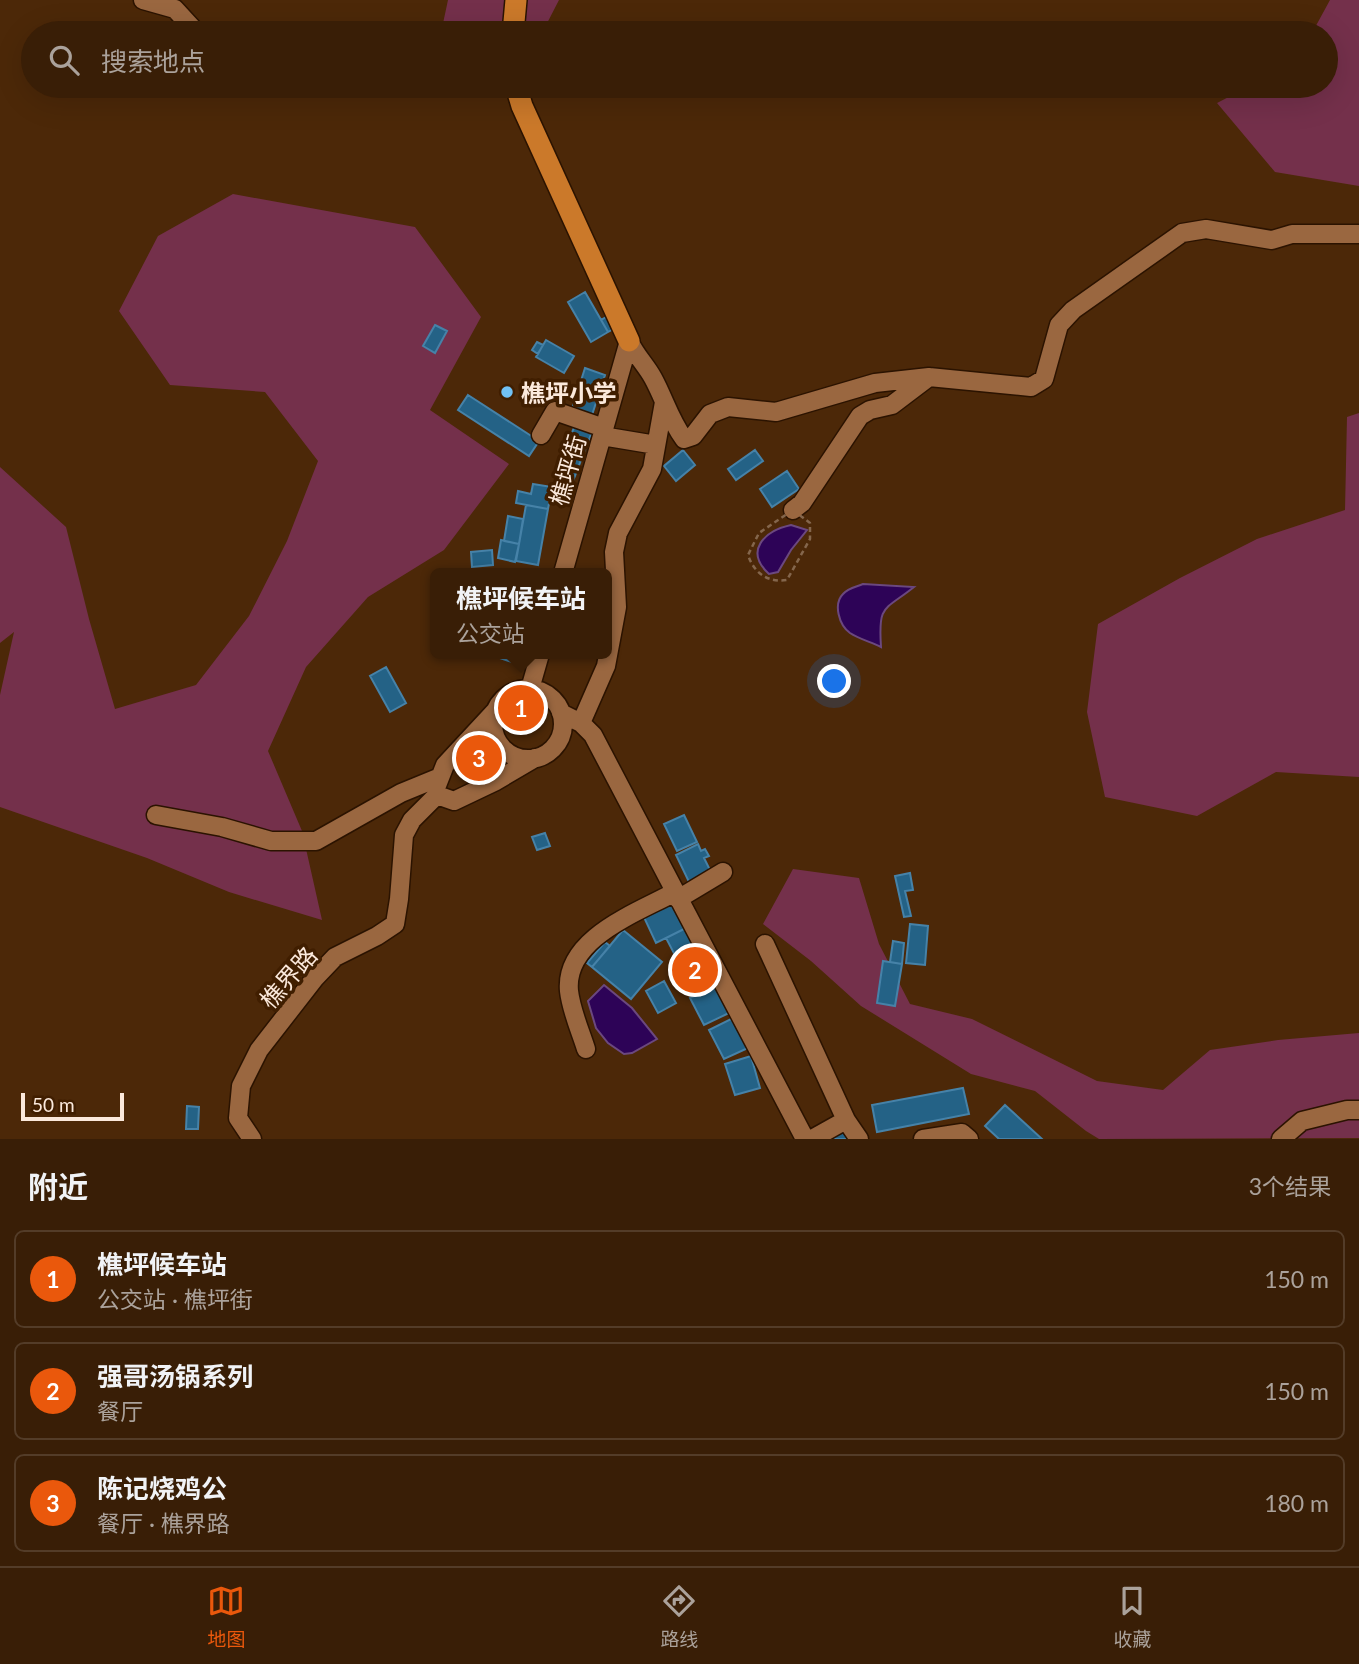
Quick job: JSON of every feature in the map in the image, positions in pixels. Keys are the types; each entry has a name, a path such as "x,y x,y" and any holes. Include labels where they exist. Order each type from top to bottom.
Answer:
{"main road":[{"path":"514,21 516,0"},
{"path":"520,98 629,341"}],"street":[{"path":"143,0 175,9 186,21"},
{"path":"629,341 636,357 651,375 675,427 684,439 693,436 710,414 728,407 776,412 874,383 929,377 1031,387 1044,379 1059,325 1073,310 1182,233 1206,229 1272,240 1292,234 1359,234"},
{"name":"樵坪街","path":"564,568 629,341"},
{"path":"793,510 802,503 860,416 870,410 892,405 929,377"},
{"path":"612,634 617,607 614,552 618,533 652,469 664,402"},
{"path":"541,435 555,411 603,432 656,445"},
{"path":"530,689 539,659"},
{"path":"581,723 607,659"},
{"path":"530,689 553,699 561,713 563,730 556,746 550,752 454,801 443,799 439,786 445,765 506,697 530,689"},
{"path":"496,710 494,726 504,749 518,758 535,758"},
{"path":"561,713 581,723 593,735 805,1139"},
{"path":"156,815 222,827 271,841 316,841 401,793 439,786"},
{"name":"樵界路","path":"252,1139 239,1118 241,1086 259,1050 315,978 335,957 377,936 395,923 404,835 412,820 439,786"},
{"path":"586,1049 569,992 569,972 584,947 599,933 723,872"},
{"path":"765,944 846,1120 859,1139"},
{"path":"1281,1139 1302,1121 1347,1110 1359,1110"},
{"path":"812,1139 846,1120"},
{"path":"923,1139 962,1133 970,1139"}],"path":[{"path":"793,510 810,523 810,540 787,580 776,582 757,573 748,555 759,533 793,510"}],"shaded area":[{"path":"448,0 559,0 548,21 444,21"},
{"path":"1330,0 1359,0 1359,186 1275,172 1217,103 1227,98 1338,98 1338,21 1319,21"},
{"path":"233,194 415,227 481,317 430,410 509,464 444,550 368,597 306,667 268,751 302,831 322,920 229,892 147,858 0,807 0,695 14,632 0,643 0,467 66,527 115,709 196,685 249,616 287,541 318,461 265,392 170,385 119,311 158,236"},
{"path":"1359,413 1359,777 1276,772 1197,816 1105,797 1087,712 1098,624 1257,539 1345,510 1347,417"},
{"path":"791,525 807,530 778,572 769,574 758,557 761,543 773,532"},
{"path":"863,584 914,587 890,605 882,615 881,647 850,633 839,614 838,603 843,594"},
{"path":"793,869 859,878 879,944 910,1004 972,1019 1097,1081 1163,1090 1210,1050 1278,1040 1359,1033 1359,1138 1099,1139 1035,1091 971,1074 861,1006 811,961 763,924"},
{"path":"604,985 632,1008 657,1039 632,1053 624,1054 608,1043 596,1028 588,1001"}],"building":[{"path":"585,292 608,332 591,342 568,302"},
{"path":"610,315 617,327 608,332 601,320"},
{"path":"435,325 447,331 435,353 423,346"},
{"path":"546,340 574,356 564,373 536,357"},
{"path":"537,342 543,345 538,354 532,350"},
{"path":"585,368 605,375 592,415 572,409"},
{"path":"468,395 539,441 529,456 458,410"},
{"path":"575,425 592,432 586,447 569,440"},
{"path":"572,441 586,447 570,489 555,483"},
{"path":"683,450 695,465 676,481 664,466"},
{"path":"755,450 763,461 736,480 728,469"},
{"path":"787,471 799,489 772,507 760,489"},
{"path":"533,484 552,487 548,509 516,503 518,491 531,494"},
{"path":"526,505 548,509 538,565 516,561"},
{"path":"508,516 523,519 519,544 504,541"},
{"path":"501,540 519,544 515,562 498,558"},
{"path":"492,550 493,565 472,567 471,552"},
{"path":"503,659 522,659 520,665"},
{"path":"386,667 406,703 390,712 370,676"},
{"path":"485,742 495,760 473,773 462,755"},
{"path":"684,815 697,842 677,851 664,824"},
{"path":"545,833 550,846 537,850 532,837"},
{"path":"698,844 701,851 705,849 709,856 704,858 712,874 690,884 676,855"},
{"path":"910,873 913,890 905,891 911,916 904,917 895,876"},
{"path":"672,898 686,928 656,943 642,913"},
{"path":"910,924 928,926 925,965 906,963"},
{"path":"686,928 697,952 678,961 666,938"},
{"path":"623,930 662,962 631,999 592,967"},
{"path":"893,941 904,943 902,964 890,962"},
{"path":"605,942 610,946 592,967 587,963"},
{"path":"697,952 713,981 688,994 672,965"},
{"path":"883,961 902,964 895,1006 877,1003"},
{"path":"664,981 676,1003 658,1013 646,991"},
{"path":"715,986 729,1013 704,1025 690,998"},
{"path":"733,1018 748,1048 724,1059 709,1030"},
{"path":"751,1056 760,1088 735,1095 725,1064"},
{"path":"963,1088 969,1114 877,1132 872,1105"},
{"path":"1005,1105 1042,1139 999,1139 985,1126"},
{"path":"187,1106 199,1107 198,1129 186,1129"},
{"path":"847,1129 854,1139 832,1139"}],"place":[{"name":"樵坪小学","path":"507,392"},
{"name":"樵坪候车站","path":"521,708"},
{"name":"陈记烧鸡公","path":"479,758"},
{"name":"强哥汤锅系列","path":"695,970"}]}
